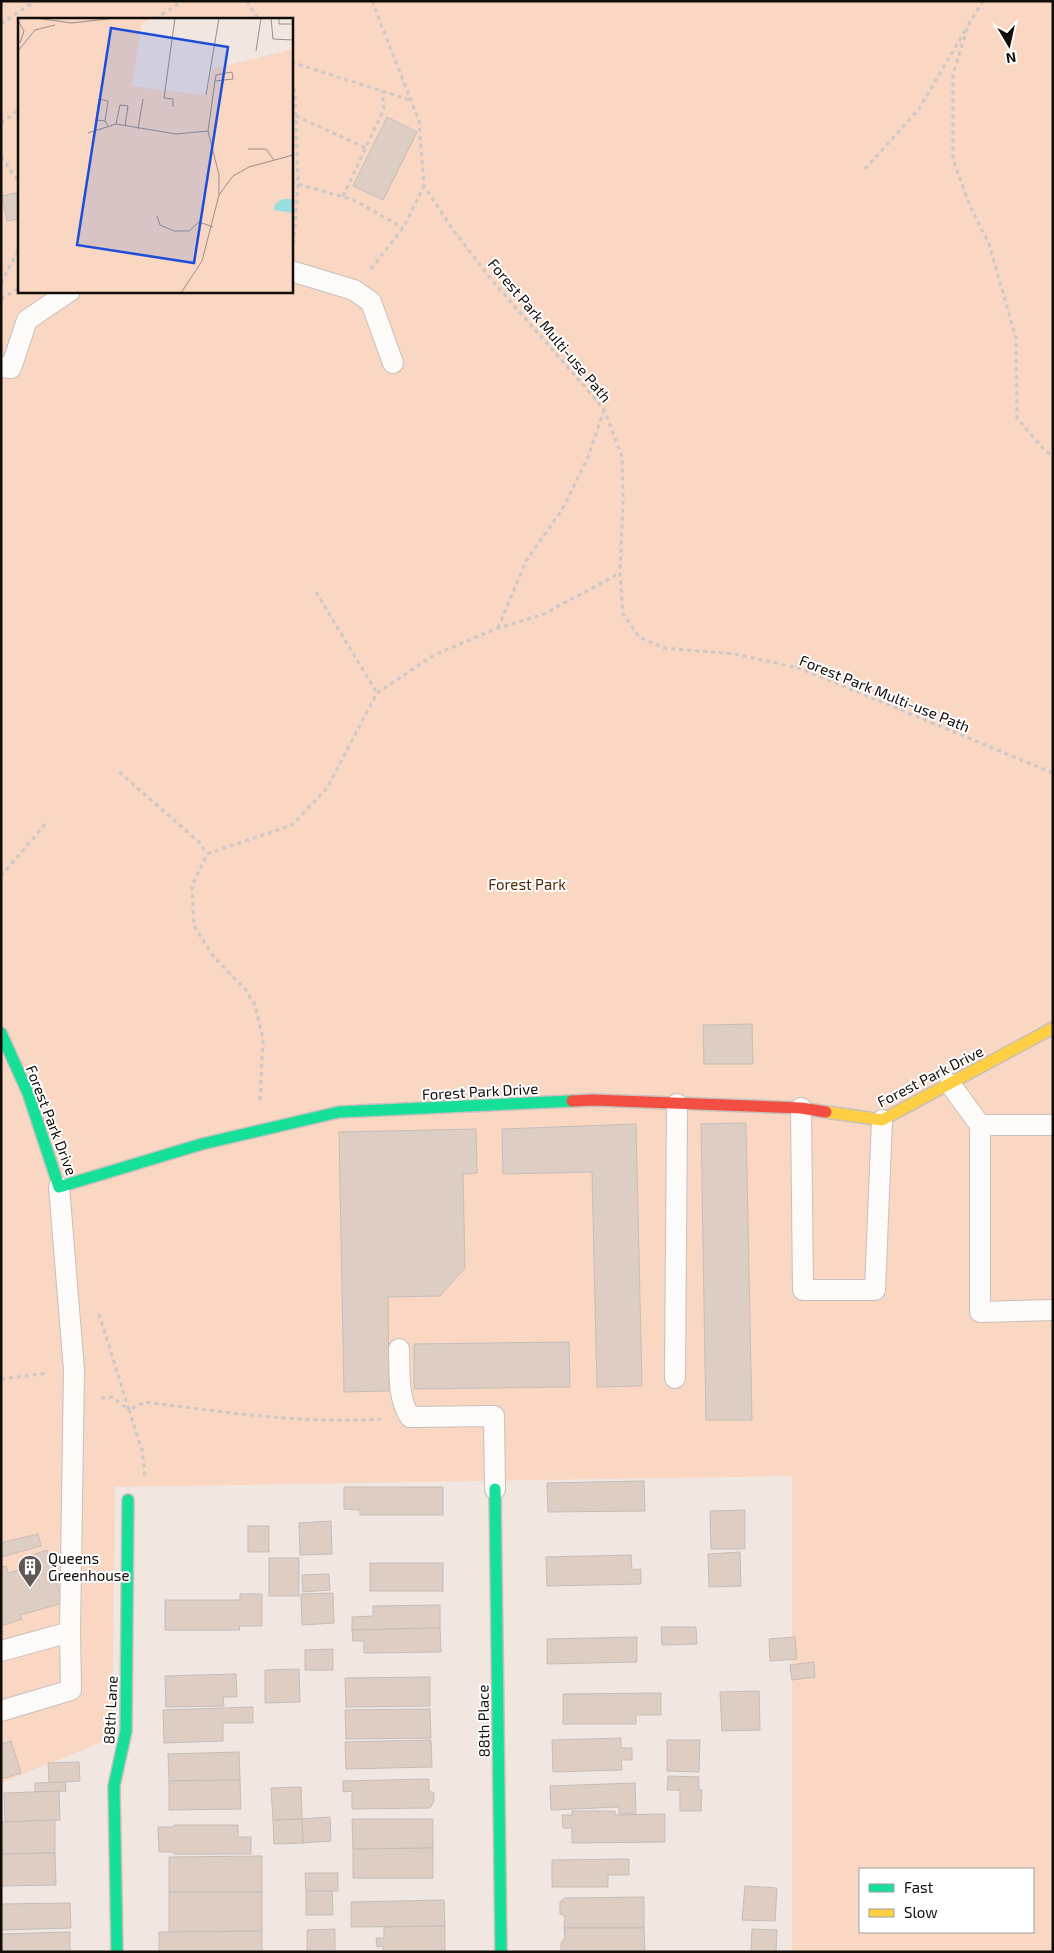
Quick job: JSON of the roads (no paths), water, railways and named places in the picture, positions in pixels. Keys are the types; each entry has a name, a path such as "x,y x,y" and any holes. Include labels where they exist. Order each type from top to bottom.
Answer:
{"street":[{"name":"Forest Park Drive","path":"1,1033 28,1093 59,1187 202,1144 339,1112 593,1100 801,1108 882,1120 1053,1028"},
{"name":"88th Place","path":"495,1489 501,1952"},
{"name":"88th Lane","path":"116,1952 114,1786 126,1731 128,1500"}],"lane":[{"path":"292,271 354,290 371,302 393,363"},
{"path":"1,367 11,368 27,320 69,292"},
{"path":"950,1084 980,1125 980,1312 1053,1310"},
{"path":"676,1378 677,1104"},
{"path":"801,1108 803,1290 875,1290 882,1120"},
{"path":"980,1125 1053,1125"},
{"path":"1,1712 71,1690 70,1632 74,1370 59,1187"},
{"path":"399,1349 400,1390 403,1405 410,1417 494,1416 495,1489"},
{"path":"1,1651 70,1632"}],"place":[{"name":"Queens Greenhouse","path":"30,1588"}],"park label":[{"name":"Forest Park","path":"527,884"}]}
